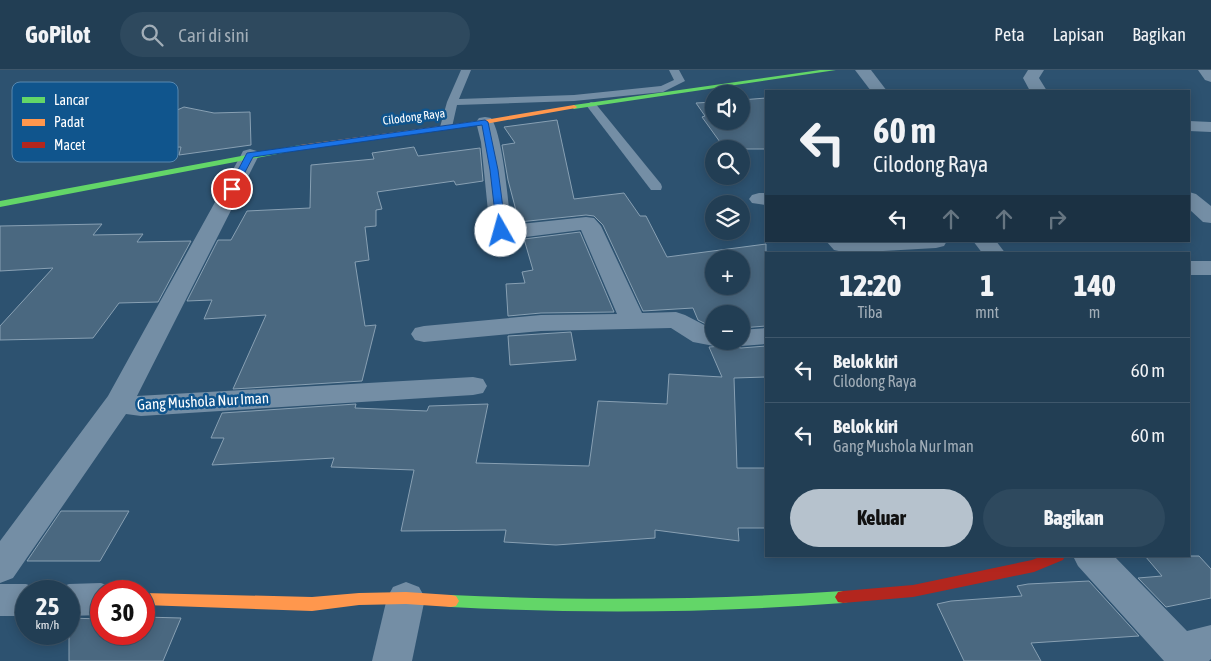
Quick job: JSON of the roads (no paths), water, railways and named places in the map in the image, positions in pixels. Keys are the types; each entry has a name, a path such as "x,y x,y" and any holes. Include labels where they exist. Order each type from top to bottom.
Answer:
{"street":[{"name":"Cilodong Raya","path":"0,204 250,155 833,70"},
{"path":"863,70 879,90"},
{"path":"1036,70 1031,78 1038,90"},
{"path":"1206,70 1211,77"},
{"path":"485,122 495,176 501,231 510,232 586,223 590,226 633,320"},
{"path":"1190,126 1211,127"},
{"name":"Gang Mushola Nur Iman","path":"250,155 122,399 124,404 141,406 473,386"},
{"path":"1190,199 1211,217"},
{"path":"838,242 842,246 848,246 918,242"},
{"path":"985,242 993,252"},
{"path":"1190,268 1211,268"},
{"path":"424,334 541,323 676,320 705,336"},
{"path":"750,337 765,336"},
{"path":"0,568 122,399"},
{"path":"155,599 312,604 359,599 406,598 539,606 636,607 794,601 913,591 1034,566 1056,557"},
{"path":"1092,557 1193,651"},
{"path":"392,661 406,598"},
{"path":"0,600 15,600"}],"lane":[{"path":"446,127 452,102 466,70"},
{"path":"452,102 574,98 664,89 680,81 674,70"},
{"path":"591,105 656,187"}]}
